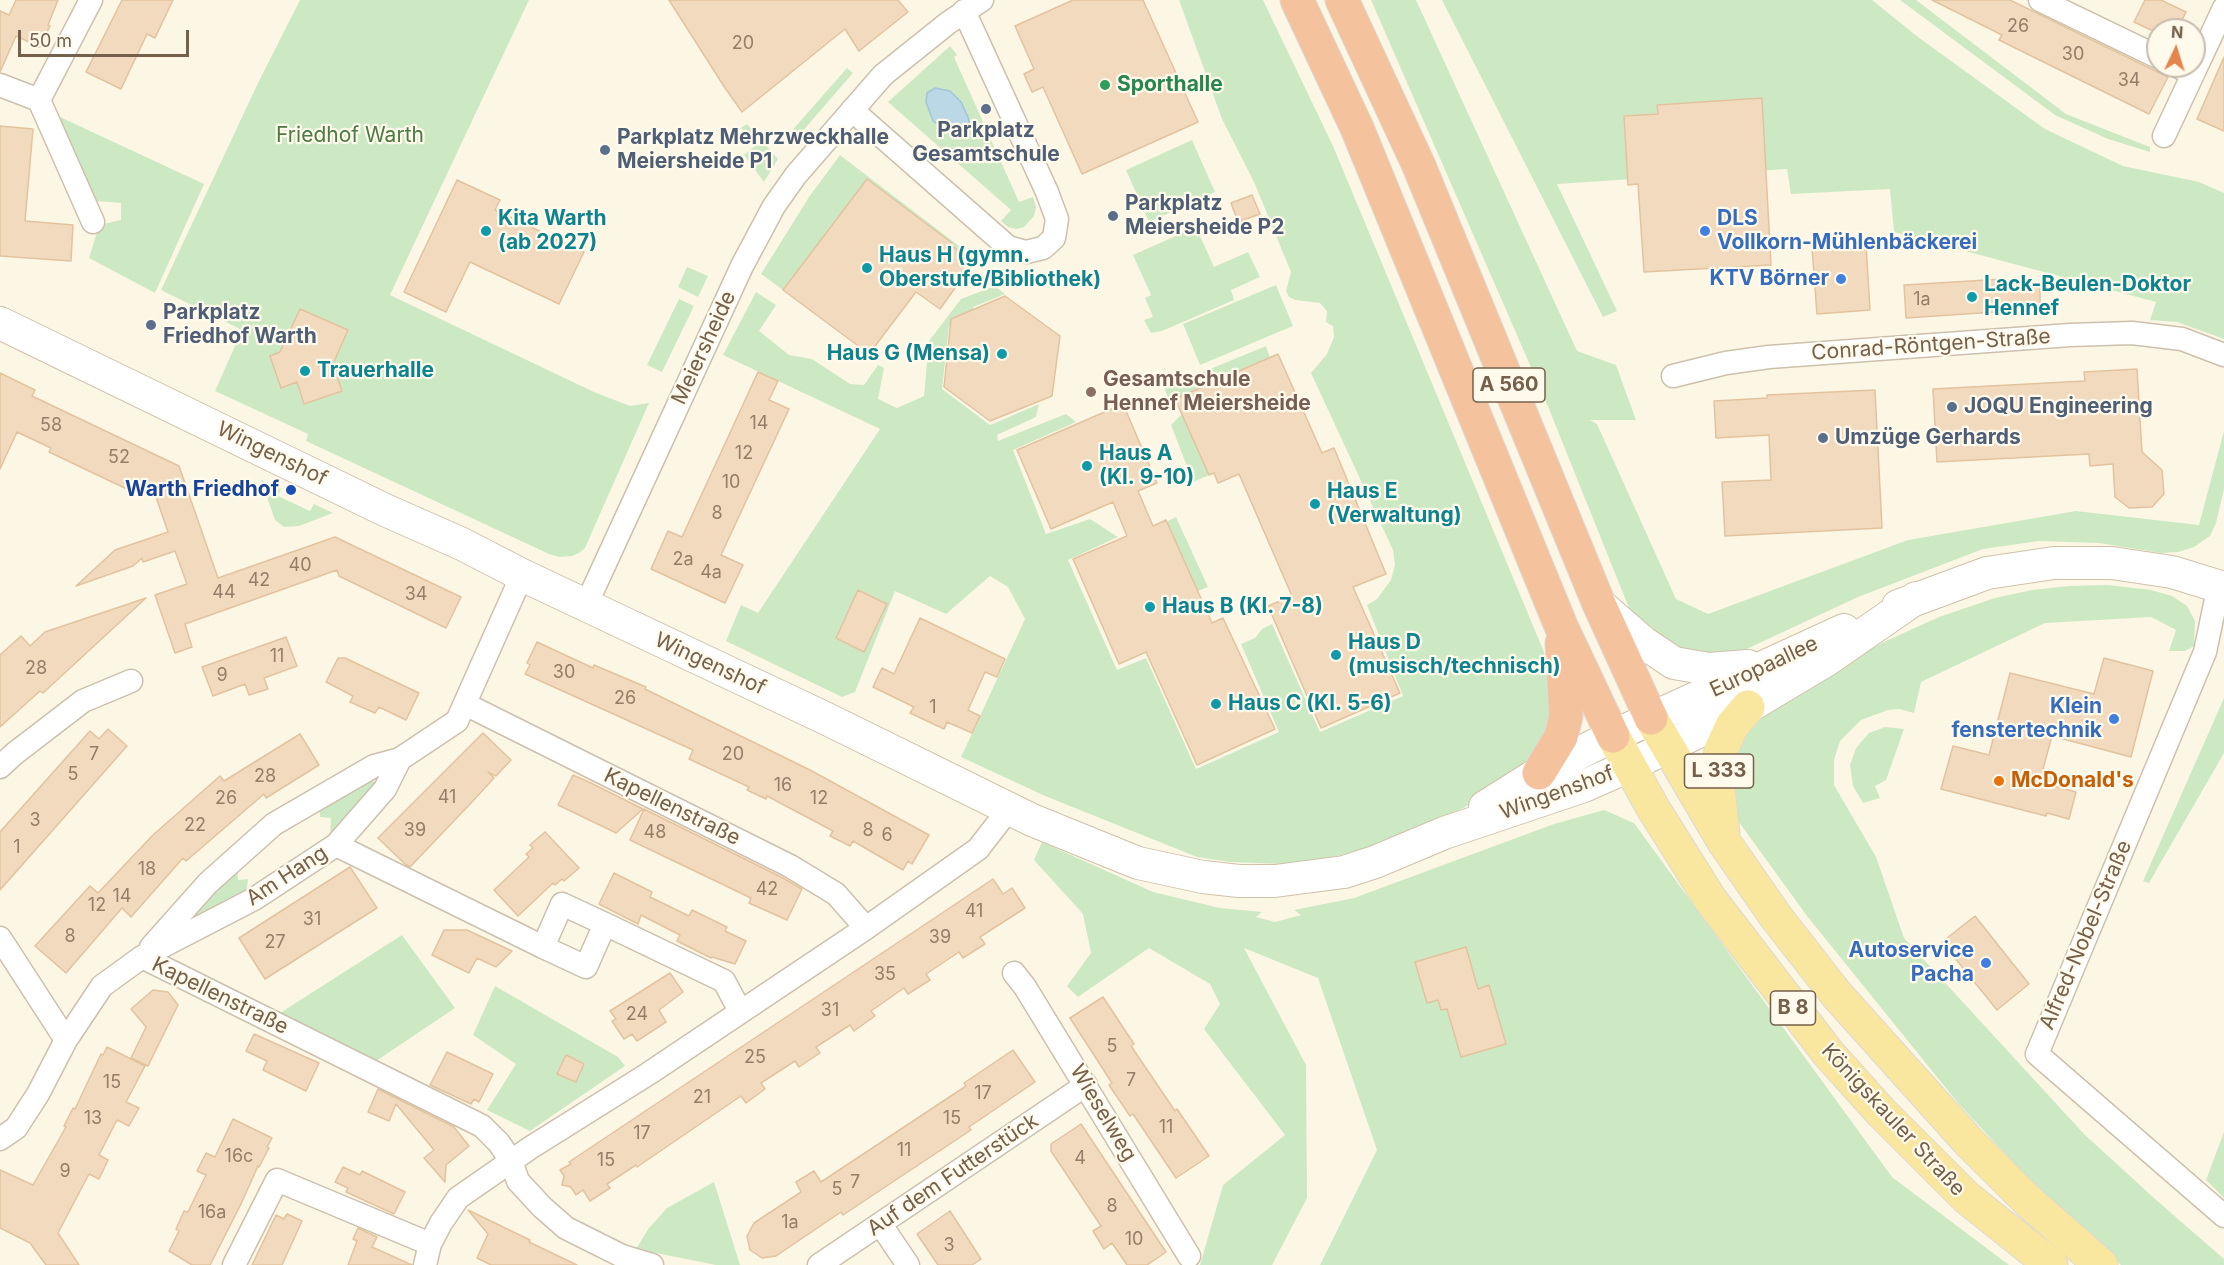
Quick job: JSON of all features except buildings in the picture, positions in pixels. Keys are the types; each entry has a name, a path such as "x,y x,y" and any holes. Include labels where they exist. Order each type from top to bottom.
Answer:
{"highway":[{"name":"A 560","path":"1296,0 1358,128 1561,626 1613,736"},
{"name":"A 560","path":"1342,0 1419,166 1599,604 1651,718"},
{"path":"1539,773 1561,737 1566,716 1561,626"}],"main road":[{"name":"Wingenshof","path":"0,323 1009,809 1138,863 1203,877 1239,881 1275,881 1344,872 1375,862 1444,833 1584,786 1667,746"},
{"name":"Europaallee","path":"1613,736 1916,598 1987,573 2054,563 2112,563 2222,577"},
{"name":"Europaallee","path":"1667,746 1748,707 1825,661 1916,598"},
{"path":"1599,604 1644,643 1674,663 1709,669 1767,665"},
{"name":"L 333","path":"1724,842 1718,787 1721,750 1732,726 1748,707"},
{"name":"B 8","path":"1651,718 1724,842"},
{"name":"Wingenshof","path":"1444,833 1539,773 1613,736"},
{"name":"B 8","path":"1613,736 1629,766"},
{"name":"Königskauler Straße","path":"1629,766 1710,899 1828,1053 1881,1112 1966,1197 2051,1265"},
{"name":"Königskauler Straße","path":"1724,842 1776,916 1869,1033 1968,1141 2027,1200 2101,1265"}],"street":[{"path":"39,100 91,0"},
{"path":"2040,0 2146,51"},
{"name":"Meiersheide","path":"586,605 742,266 774,206 796,175 852,110 883,75 973,6 1057,219 1054,238 1043,248 1026,252 1008,247 852,110"},
{"path":"2206,37 2224,8"},
{"path":"2164,136 2182,78"},
{"path":"0,85 39,100 93,222"},
{"name":"Conrad-Röntgen-Straße","path":"1673,376 1726,363 1769,357 2070,335 2132,333 2182,339 2224,355"},
{"name":"Am Hang","path":"142,957 208,883 274,824 374,766 400,759 457,721 522,575"},
{"name":"Alfred-Nobel-Straße","path":"2222,577 2205,652 2064,984 2037,1054 2224,1216"},
{"path":"0,767 83,700 131,681"},
{"name":"Kapellenstraße","path":"465,704 790,866 837,894 866,928"},
{"name":"Am Hang","path":"0,1139 16,1128 38,1094 66,1040 102,986 142,957 254,899 336,845 385,789 400,759"},
{"path":"234,1265 277,1180 427,1255 441,1223 458,1198 539,1142 648,1074 866,928 978,849 1009,809"},
{"path":"336,845 586,967 605,924"},
{"path":"543,947 562,904 724,981 740,1011"},
{"path":"0,938 66,1040"},
{"name":"Kapellenstraße","path":"142,957 483,1126 512,1161"},
{"name":"Wieselweg","path":"1014,973 1086,1085 1189,1256"},
{"name":"Auf dem Futterstück","path":"819,1265 1086,1085"},
{"path":"512,1161 518,1181 566,1228 622,1256 652,1265"},
{"path":"881,1225 908,1265"}],"green space":[{"name":"Friedhof Warth","path":"300,0 529,0 390,295 594,392 630,406 649,403 585,548 579,553 559,557 549,554 306,441 308,434 215,391 242,330 161,290 258,83"},
{"path":"1179,0 1263,0 1333,146 1544,652 1557,705 1546,745 1495,790 1456,812 1411,833 1371,847 1325,859 1282,864 1230,862 1197,857 1045,796 961,757 1025,619 1008,587 990,576 946,614 895,591 855,692 842,697 726,641 741,605 758,613 880,429 723,355 756,292 776,305 759,331 789,355 812,359 850,384 864,385 878,365 884,368 878,399 897,408 924,396 929,341 961,299 995,286 1005,294 973,307 974,313 949,326 942,389 990,425 1039,404 1036,417 997,435 998,441 1066,414 1076,422 1013,450 1046,534 1090,519 1118,537 1068,560 1117,670 1146,658 1196,769 1279,732 1241,644 1255,638 1262,629 1272,624 1320,732 1403,696 1367,605 1377,599 1391,580 1395,565 1393,550 1311,373 1327,354 1334,337 1333,326 1326,322 1327,311 1320,303 1295,300 1289,297 1286,291 1291,272 1254,182 1222,119"},
{"path":"1371,0 1416,0 1577,351 1616,365 1636,420 1590,420 1597,424 1676,599 1708,614 1908,540 2076,511 2199,525 2224,431 2224,489 2216,523 2210,536 2194,547 2178,552 2161,553 2099,543 2039,541 1983,549 1858,597 1736,654 1669,652 1633,618 1547,404"},
{"path":"1442,0 1872,0 1918,37 2045,129 2123,166 2199,182 2224,193 2224,339 2177,322 2150,320 2156,302 1894,232 1890,189 1791,194 1787,169 1557,184 1617,311 1603,317"},
{"path":"1900,0 1916,0 2066,114 2150,147 2150,152 2108,139 2055,115"},
{"path":"950,46 957,55 954,57 1019,202 1033,197 1036,207 1034,216 1024,227 1017,229 1008,227 1001,221 1011,210 888,102"},
{"path":"847,68 853,73 794,141 788,135"},
{"path":"60,117 204,184 155,293 89,258 99,225 121,220 121,203 97,201"},
{"path":"747,124 778,159 764,182 744,155 756,145 741,128"},
{"path":"1192,140 1215,192 1149,222 1126,170"},
{"path":"840,155 976,259 973,263 951,245 952,243 867,179 783,290 761,274 809,197"},
{"path":"1196,227 1214,267 1248,252 1260,277 1231,290 1234,300 1162,331 1151,333 1144,320 1153,317 1145,298 1151,295 1133,255"},
{"path":"687,267 708,276 698,297 678,287"},
{"path":"1276,285 1293,326 1200,365 1183,324"},
{"path":"679,299 694,306 662,372 647,365"},
{"path":"1266,346 1270,358 1170,401 1164,388"},
{"path":"1182,414 1209,475 1193,482 1171,425"},
{"path":"261,480 281,489 278,496 310,511 314,504 333,513 299,526 284,527 275,520"},
{"path":"1176,517 1208,587 1198,591 1166,522"},
{"path":"2108,585 2151,590 2172,596 2187,606 2195,621 2194,646 2185,651 2169,651 2176,630 2151,617 2045,623 1921,682 1914,713 1899,709 1888,710 1861,720 1840,741 1834,760 1834,785 1876,857 1904,938 2084,1134 2224,1259 2224,1265 2121,1265 2031,1182 1958,1103 1807,916 1736,818 1729,784 1739,732 1757,712 1884,642 1939,617 1995,598 2032,590"},
{"path":"2224,698 2224,753 2149,883 2143,881"},
{"path":"1885,727 1904,729 1886,780 1875,786 1880,798 1863,803 1853,786 1850,765 1856,748 1869,733"},
{"path":"372,778 375,783 374,792 330,833 331,818 320,817 320,803"},
{"path":"1604,810 1634,823 1892,1177 2009,1265 1320,1265 1377,1150 1318,978 1244,948 1306,1065 1307,1198 1272,1265 1200,1265 1223,1185 1285,1135 1204,1029 1220,1004 1210,984 1149,948 1078,997 1067,986 1091,953 1083,914 1034,860 1042,842 1153,892 1220,908 1262,912 1256,917 1275,922 1301,915 1294,910 1354,898 1554,824"},
{"path":"237,864 238,880 248,879 246,895 196,918 192,909"},
{"path":"402,935 455,1008 373,1063 277,1015"},
{"path":"495,986 618,1057 625,1066 530,1131 487,1110 516,1064 473,1035"},
{"path":"2224,1132 2224,1198 2206,1180"},
{"path":"714,1182 740,1265 716,1265 636,1249 649,1228 667,1208"}],"water":[{"path":"935,88 950,91 961,102 970,127 964,134 949,132 933,121 926,102 927,93"}],"place":[{"name":"Sporthalle","path":"1105,85"},
{"name":"Parkplatz Gesamtschule","path":"986,109"},
{"name":"Parkplatz Mehrzweckhalle Meiersheide P1","path":"605,150"},
{"name":"Parkplatz Meiersheide P2","path":"1113,216"},
{"name":"Kita Warth (ab 2027)","path":"486,231"},
{"name":"DLS Vollkorn-Mühlenbäckerei","path":"1705,231"},
{"name":"Haus H (gymn. Oberstufe/Bibliothek)","path":"867,268"},
{"name":"KTV Börner","path":"1841,279"},
{"name":"Lack-Beulen-Doktor Hennef","path":"1972,297"},
{"name":"Parkplatz Friedhof Warth","path":"151,325"},
{"name":"Haus G (Mensa)","path":"1002,354"},
{"name":"Trauerhalle","path":"305,371"},
{"name":"Gesamtschule Hennef Meiersheide","path":"1091,392"},
{"name":"JOQU Engineering","path":"1952,407"},
{"name":"Umzüge Gerhards","path":"1823,438"},
{"name":"Haus A (Kl. 9-10)","path":"1087,466"},
{"name":"Warth Friedhof","path":"291,490"},
{"name":"Haus E (Verwaltung)","path":"1315,504"},
{"name":"Haus B (Kl. 7-8)","path":"1150,607"},
{"name":"Haus D (musisch/technisch)","path":"1336,655"},
{"name":"Haus C (Kl. 5-6)","path":"1216,704"},
{"name":"Klein fenstertechnik","path":"2114,719"},
{"name":"McDonald's","path":"1999,781"},
{"name":"Autoservice Pacha","path":"1986,963"}]}
